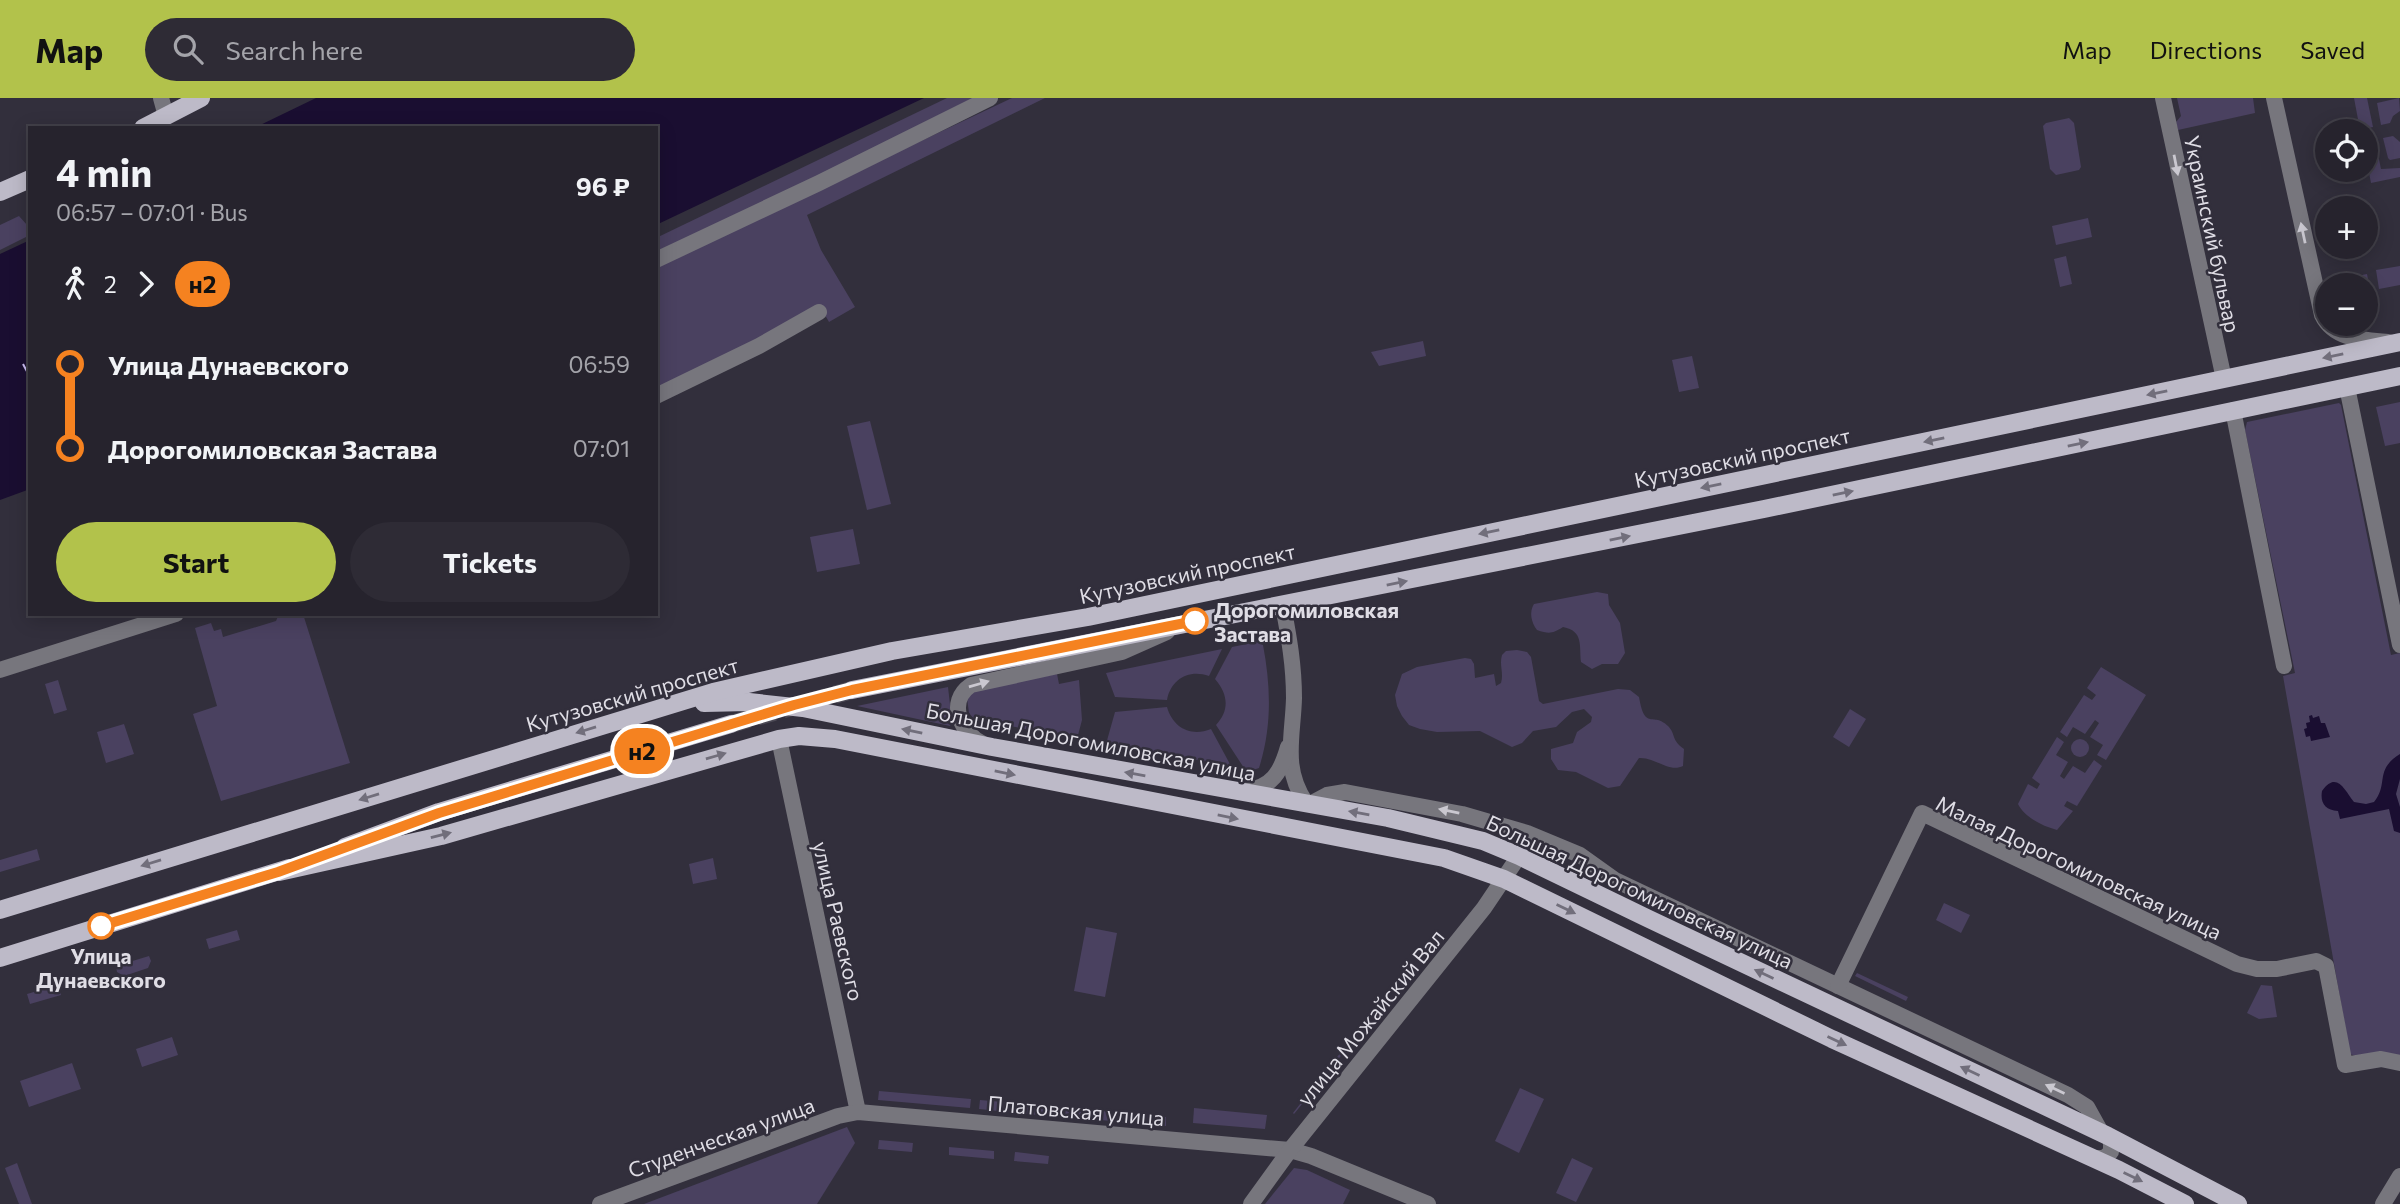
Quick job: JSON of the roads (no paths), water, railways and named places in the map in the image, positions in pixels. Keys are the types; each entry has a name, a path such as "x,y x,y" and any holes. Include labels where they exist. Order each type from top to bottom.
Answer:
{"main road":[{"path":"145,126 163,107 201,98"},
{"path":"0,192 28,180"},
{"name":"Кутузовский проспект","path":"0,910 652,710 771,677 879,654 1088,617 2397,342"},
{"path":"852,690 1764,509 2400,376"},
{"name":"Большая Дорогомиловская улица","path":"652,710 716,702 750,702 803,708 992,747 1461,834 1519,856 2105,1135 2238,1204"},
{"path":"0,958 278,872 439,813 731,724"},
{"path":"278,872 441,836 779,739 812,736 1444,858 1504,879 1832,1039 2093,1158 2175,1202"}],"street":[{"path":"658,259 990,98"},
{"name":"Украинский бульвар","path":"2163,98 2224,379"},
{"path":"2274,98 2322,316 2326,324 2346,336 2397,342"},
{"path":"658,395 759,346 819,312"},
{"path":"2347,387 2399,646"},
{"path":"2234,410 2284,666"},
{"path":"1237,792 1256,790 1273,781 1285,758 1290,738 1294,700 1292,656 1283,606"},
{"path":"0,670 170,616"},
{"path":"992,747 969,736 962,728 958,702 964,690 971,685 1122,652 1185,624"},
{"path":"1290,738 1295,784 1308,804 1327,795 1345,792 1462,814 1547,839 1580,855 1615,880 2079,1101 2093,1114 2111,1142 2111,1152 2104,1158 2093,1158"},
{"name":"улица Раевского","path":"779,739 858,1112"},
{"name":"Малая Дорогомиловская улица","path":"1838,986 1922,813 2237,964 2267,969 2322,962 2326,966 2345,1065 2381,1059 2400,1063"},
{"name":"улица Можайский Вал","path":"1251,1204 1290,1150 1484,908 1519,856"},
{"name":"Платовская улица","path":"858,1112 1290,1150 1428,1204"},
{"name":"Студенческая улица","path":"600,1204 838,1116 858,1112"},
{"path":"2175,1202 2186,1175"},
{"path":"2383,1204 2400,1176"}],"tunnel":[{"path":"731,724 852,690"}],"place":[{"name":"Дорогомиловская Застава","path":"1195,621"},
{"name":"Улица Дунаевского","path":"101,926"}]}
